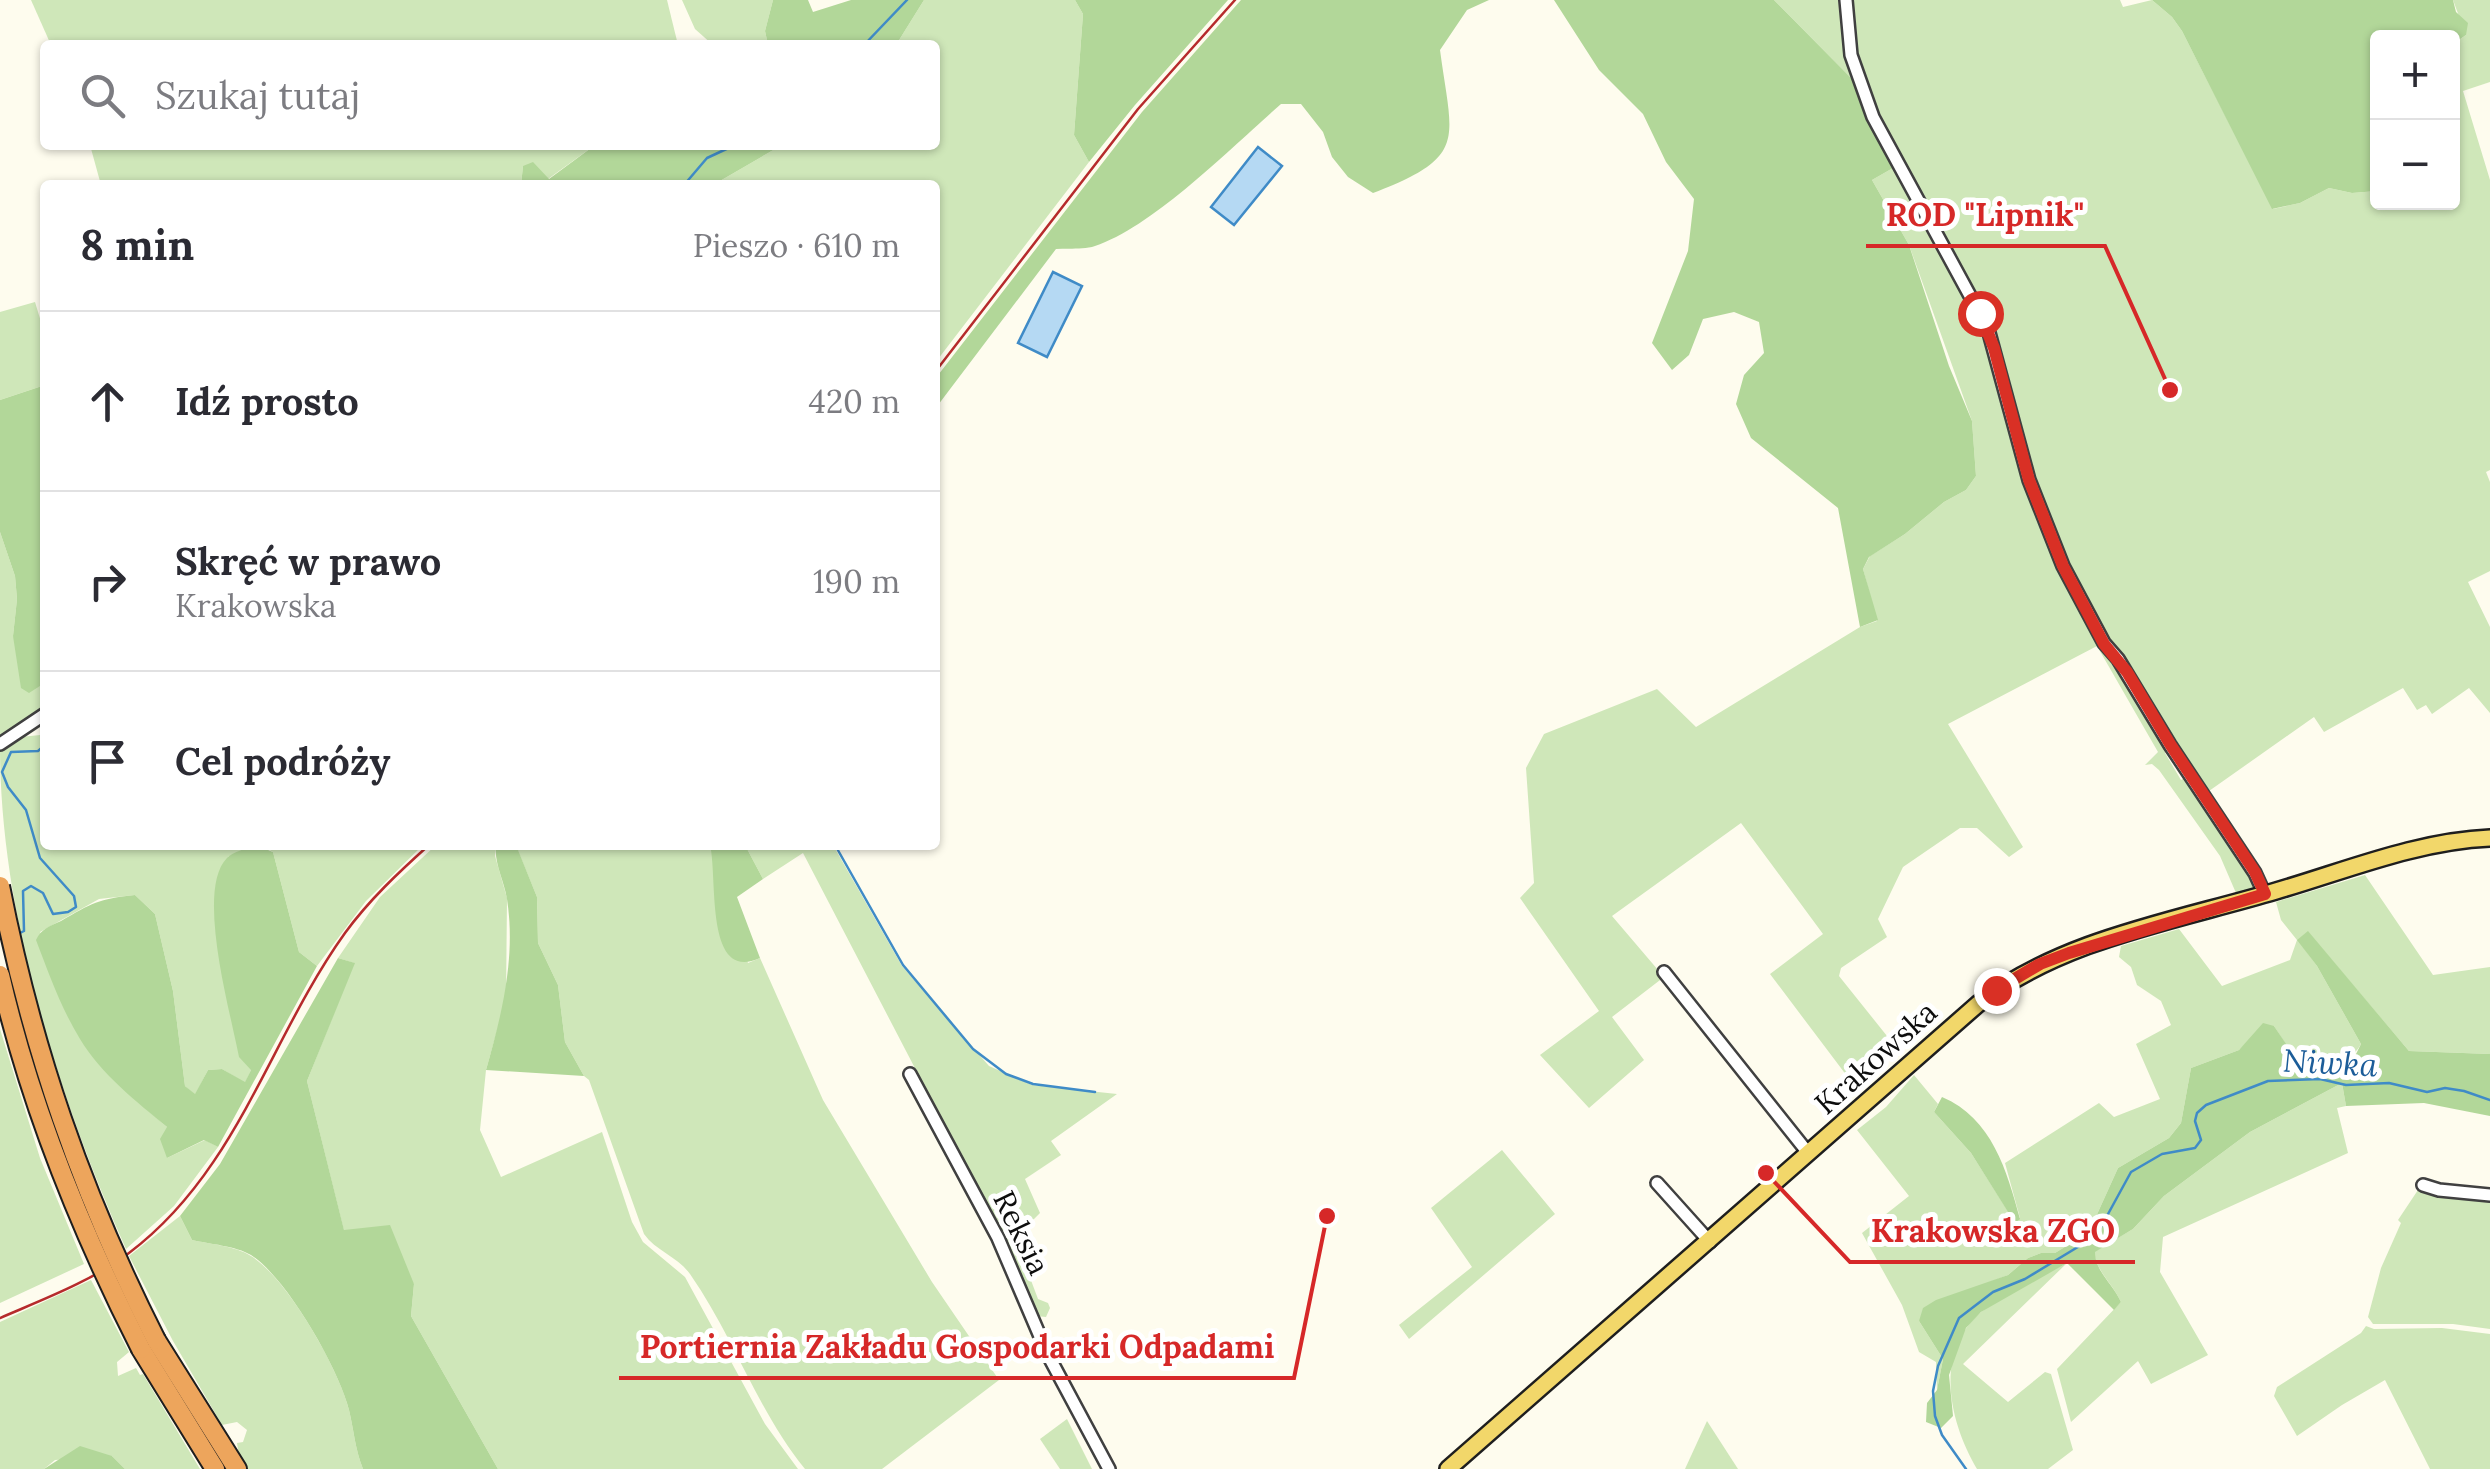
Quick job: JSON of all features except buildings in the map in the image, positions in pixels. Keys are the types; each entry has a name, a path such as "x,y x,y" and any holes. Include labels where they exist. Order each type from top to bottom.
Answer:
{"highway":[{"path":"0,886 22,992 61,1124 148,1344 237,1469"},
{"path":"0,975 22,1062 92,1248 215,1469"}],"main road":[{"name":"Krakowska","path":"1448,1469 1978,1004 2014,979 2069,953 2265,894 2432,846 2490,838"}],"street":[{"path":"1846,0 1851,56 1873,117 1988,328 2029,480 2063,566 2104,644 2127,672 2255,872 2265,894"},
{"path":"0,744 40,717"},
{"path":"1664,972 1809,1154"},
{"name":"Reksia","path":"910,1074 998,1238 1048,1355 1109,1469"},
{"path":"1657,1183 1710,1242"},
{"path":"2423,1185 2490,1194"}],"green space":[{"path":"31,0 667,0 677,40 49,40"},
{"path":"682,0 773,0 765,31 767,40 707,40 695,29"},
{"path":"773,0 808,0 813,12 851,0 924,0 899,40 767,40 765,31"},
{"path":"924,0 1075,0 1083,14 1074,135 1089,162 940,356 940,180 722,180 773,150 940,150 940,40 899,40"},
{"path":"1075,0 1228,0 1089,162 1074,135 1083,14"},
{"path":"1241,0 1489,0 1467,10 1440,50 1448,106 1447,142 1426,168 1373,193 1348,177 1332,157 1323,132 1301,104 1281,104 1192,184 1142,222 1095,246 1056,249 940,402 940,373 1142,112"},
{"path":"1554,0 1774,0 1858,85 1872,126 1893,168 1872,180 1909,245 1949,366 1972,421 1976,476 1966,490 1869,557 1863,569 1878,620 1860,627 1838,508 1751,438 1736,404 1744,375 1764,353 1759,322 1734,312 1703,319 1689,355 1672,370 1652,343 1688,251 1694,199 1666,162 1643,114 1599,70"},
{"path":"1774,0 2120,0 2123,7 2152,0 2182,31 2273,209 2300,203 2329,188 2370,192 2370,210 2460,210 2460,39 2466,35 2453,0 2490,0 2490,82 2463,91 2490,180 2490,470 2486,472 2490,482 2490,571 2468,582 2490,627 2490,713 2469,688 2432,714 2426,705 2417,710 2403,688 2324,732 2314,717 2209,791 2174,742 2165,753 2181,780 2188,776 2250,871 2253,888 2236,893 2220,856 2159,770 2152,764 2145,765 2158,752 2097,646 1948,724 2023,847 2009,857 1977,828 1960,828 1903,867 1878,919 1887,937 1841,968 1839,976 1895,1046 1856,1088 1770,974 1823,934 1741,823 1612,916 1664,977 1612,1017 1644,1060 1589,1108 1540,1055 1599,1011 1520,898 1534,883 1526,768 1544,734 1657,689 1696,727 1860,627 1877,621 1863,569 1870,556 1966,490 1976,476 1972,421 1909,245 1872,180 1893,168 1872,126 1858,85"},
{"path":"2152,0 2453,0 2456,12 2468,23 2466,35 2460,39 2460,30 2370,30 2370,192 2329,188 2300,203 2272,209 2172,17"},
{"path":"91,150 588,150 548,179 523,166 522,180 100,180"},
{"path":"588,150 773,150 722,180 522,180 523,166 533,162 549,179"},
{"path":"35,302 40,318 40,387 0,400 0,312"},
{"path":"40,387 40,686 29,693 21,688 13,636 15,576 0,532 0,400"},
{"path":"0,532 15,576 13,636 40,679 40,714 0,741"},
{"path":"40,735 40,850 244,850 228,857 251,1070 245,1083 222,1069 208,1070 195,1095 185,1086 173,991 155,914 135,895 99,899 40,932 129,1094 168,1128 167,1158 205,1140 218,1147 174,1206 126,1249 56,1067 22,939 10,874 0,747 21,737"},
{"path":"270,850 418,850 366,901 317,966 299,952"},
{"path":"431,850 496,850 507,898 506,999 486,1070 480,1130 501,1177 602,1132 632,1222 643,1242 685,1277 765,1424 798,1469 498,1469 411,1316 414,1284 344,1231 307,1081 354,963 338,958 380,897"},
{"path":"496,850 518,850 537,897 538,943 558,985 565,1042 584,1076 486,1070 509,964 507,899"},
{"path":"518,850 712,850 748,963 760,958 823,1100 932,1282 999,1380 882,1469 805,1469 773,1422 690,1274 644,1234 589,1080 565,1042 558,985 538,943 537,897"},
{"path":"711,850 748,850 763,879 737,897 760,958 742,962 730,956 722,942"},
{"path":"748,850 836,850 902,966 989,1066 1032,1085 1117,1094 1051,1141 1061,1155 1025,1179 1040,1213 1025,1228 1025,1239 1017,1243 1038,1299 1050,1308 1046,1317 1036,1316 1008,1247 803,853 763,879"},
{"path":"236,852 273,852 299,952 317,966 218,1147 204,1140 167,1158 160,1139 167,1127 120,1087 89,1052 61,1003 36,940 46,928 88,906 135,895 155,914 173,991 185,1086 195,1094 208,1070 222,1069 245,1082 251,1070 239,1057 215,924 218,874 227,858"},
{"path":"2365,875 2433,975 2490,967 2490,1054 2409,1051 2308,932 2298,940 2361,1044 2355,1052 2341,1061 2296,1060 2274,1026 2239,1050 2191,1068 2181,1123 2169,1138 2118,1168 2089,1232 2055,1253 2028,1258 2008,1275 1962,1293 1919,1321 1943,1359 1937,1390 1936,1362 1919,1352 1902,1305 1862,1233 1909,1196 1857,1130 1886,1107 1914,1075 1938,1104 1934,1112 1971,1153 2015,1222 2020,1218 2005,1163 2099,1103 2114,1117 2160,1099 2136,1044 2171,1025 2161,1001 2137,985 2131,967 2119,957 2121,946 2179,929 2222,986 2290,960 2297,940 2281,920 2276,902"},
{"path":"2308,931 2409,1051 2490,1054 2490,1116 2424,1103 2346,1106 2342,1083 2250,1132 2164,1196 2133,1229 2095,1252 2101,1271 2121,1302 2114,1310 2067,1263 1981,1312 1966,1328 1949,1375 1953,1416 1941,1428 1926,1422 1927,1403 1937,1390 1943,1359 1919,1321 1923,1308 2008,1275 2028,1258 2055,1253 2089,1232 2118,1168 2169,1138 2181,1123 2191,1068 2239,1050 2263,1023 2274,1026 2297,1060 2331,1064 2355,1056 2361,1044 2317,966 2297,940"},
{"path":"338,958 355,963 307,1081 344,1230 390,1225 414,1284 411,1316 498,1469 363,1469 335,1372 295,1303 251,1255 192,1240 180,1216 220,1164"},
{"path":"0,1029 40,1158 84,1264 0,1303"},
{"path":"2342,1083 2346,1106 2337,1108 2348,1153 2163,1237 2160,1272 2208,1355 2151,1384 2138,1361 2071,1422 2057,1369 2121,1302 2094,1252 2133,1229 2164,1196 2250,1132"},
{"path":"1942,1097 1973,1118 1995,1148 2020,1219 2015,1223 1971,1153 1934,1112"},
{"path":"1502,1150 1555,1214 1409,1339 1399,1325 1472,1267 1431,1208"},
{"path":"2420,1187 2490,1198 2490,1329 2453,1324 2373,1324 2368,1317 2381,1268 2401,1223 2398,1220"},
{"path":"180,1216 192,1240 251,1256 295,1304 335,1372 363,1469 248,1469 239,1456 237,1443 243,1442 247,1430 237,1422 222,1425 129,1256"},
{"path":"2067,1263 1963,1364 2008,1402 2045,1372 2051,1374 2073,1450 2048,1469 1977,1469 1954,1410 1951,1368 1956,1348 1980,1313"},
{"path":"91,1280 129,1352 117,1362 118,1376 136,1368 143,1374 200,1469 125,1469 112,1456 55,1460 44,1469 0,1469 0,1322"},
{"path":"2366,1326 2490,1334 2490,1469 2430,1469 2385,1380 2297,1436 2274,1396 2277,1387"},
{"path":"1067,1419 1092,1469 1060,1469 1040,1439"},
{"path":"1707,1421 1738,1469 1685,1469"},
{"path":"80,1446 112,1456 125,1469 44,1469"}],"water":[{"path":"1258,147 1282,166 1234,225 1211,207"},
{"path":"1053,272 1082,286 1047,357 1018,343"}],"waterway":[{"path":"869,40 907,0"},
{"path":"688,180 707,158 724,150"},
{"path":"20,933 24,931 23,891 31,886 43,893 53,914 76,907 74,896 40,858 26,810 2,772 11,752 40,749"},
{"path":"838,850 903,965 973,1049 1006,1074 1033,1084 1095,1092"},
{"name":"Niwka","path":"1966,1469 1942,1435 1935,1416 1933,1391 1938,1366 1959,1318 1993,1292 2025,1279 2096,1236 2131,1172 2162,1154 2195,1148 2201,1140 2195,1121 2197,1113 2206,1105 2268,1081 2320,1079 2346,1085 2389,1083 2427,1092 2445,1088 2490,1100"}],"railway":[{"path":"940,366 1138,109 1235,0"},
{"path":"0,1318 99,1273 166,1220 225,1144 318,974 345,933 374,898 424,850"}],"place":[{"name":"ROD \"Lipnik\"","path":"2170,390"},
{"name":"Krakowska ZGO","path":"1766,1173"},
{"name":"Portiernia Zakładu Gospodarki Odpadami","path":"1327,1216"}],"route":[{"path":"1980,313 1994,348 2029,480 2063,566 2104,644 2127,672 2255,872 2265,894 2069,953 2040,964 1996,990"}]}
